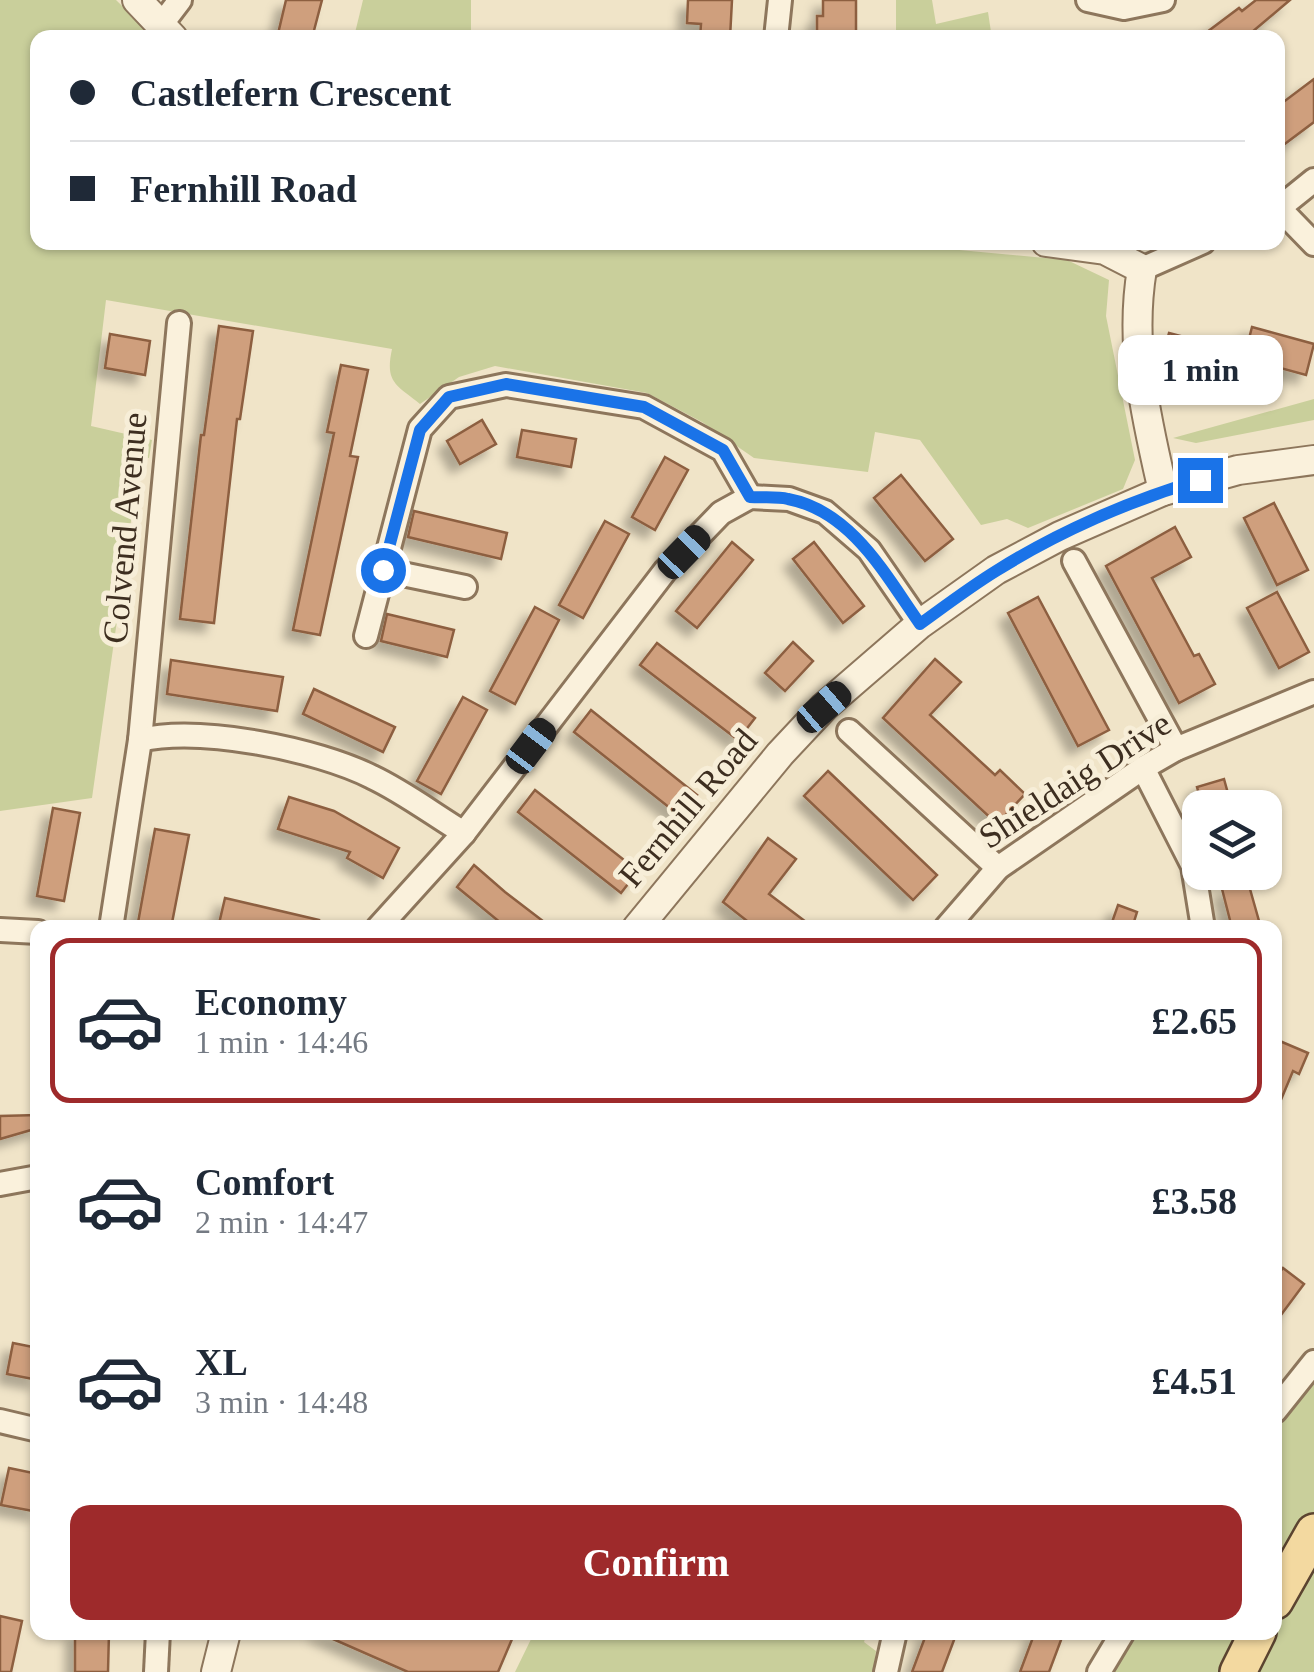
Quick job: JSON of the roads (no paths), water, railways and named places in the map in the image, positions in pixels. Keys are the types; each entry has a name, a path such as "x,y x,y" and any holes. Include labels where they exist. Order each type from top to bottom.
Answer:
{"main road":[{"path":"1282,1589 1314,1532"},
{"path":"1238,1672 1254,1640"}],"street":[{"path":"137,0 166,30"},
{"path":"167,30 180,0"},
{"path":"777,30 780,0"},
{"path":"1088,0 1124,8 1163,0"},
{"path":"1285,203 1314,180"},
{"path":"1285,215 1314,244"},
{"path":"1105,250 1142,269"},
{"path":"1142,269 1185,250"},
{"path":"1142,269 1135,311 1140,393 1163,491"},
{"name":"Colvend Avenue","path":"113,920 140,740 180,323"},
{"path":"366,636 420,430 449,397 506,384 644,407 723,450 750,497"},
{"name":"Fernhill Road","path":"644,920 780,754 824,707 920,624 996,570 1060,536 1163,491 1238,470 1314,460"},
{"path":"385,920 464,833 665,572 721,514 750,497 788,499 825,512 869,550 920,624"},
{"path":"1074,562 1176,749"},
{"path":"383,570 464,588"},
{"name":"Shieldaig Drive","path":"953,920 998,868 1143,768 1176,749 1314,692"},
{"path":"849,730 998,868"},
{"path":"140,740 162,735 192,737 304,752 372,776 464,833"},
{"path":"1143,768 1193,866 1203,920"},
{"path":"0,930 30,932"},
{"path":"0,1184 30,1178"},
{"path":"1282,1401 1314,1362"},
{"path":"0,1422 30,1428"},
{"path":"156,1672 158,1640"},
{"path":"216,1672 224,1640"},
{"path":"886,1672 893,1640"},
{"path":"1098,1672 1118,1640"}]}
